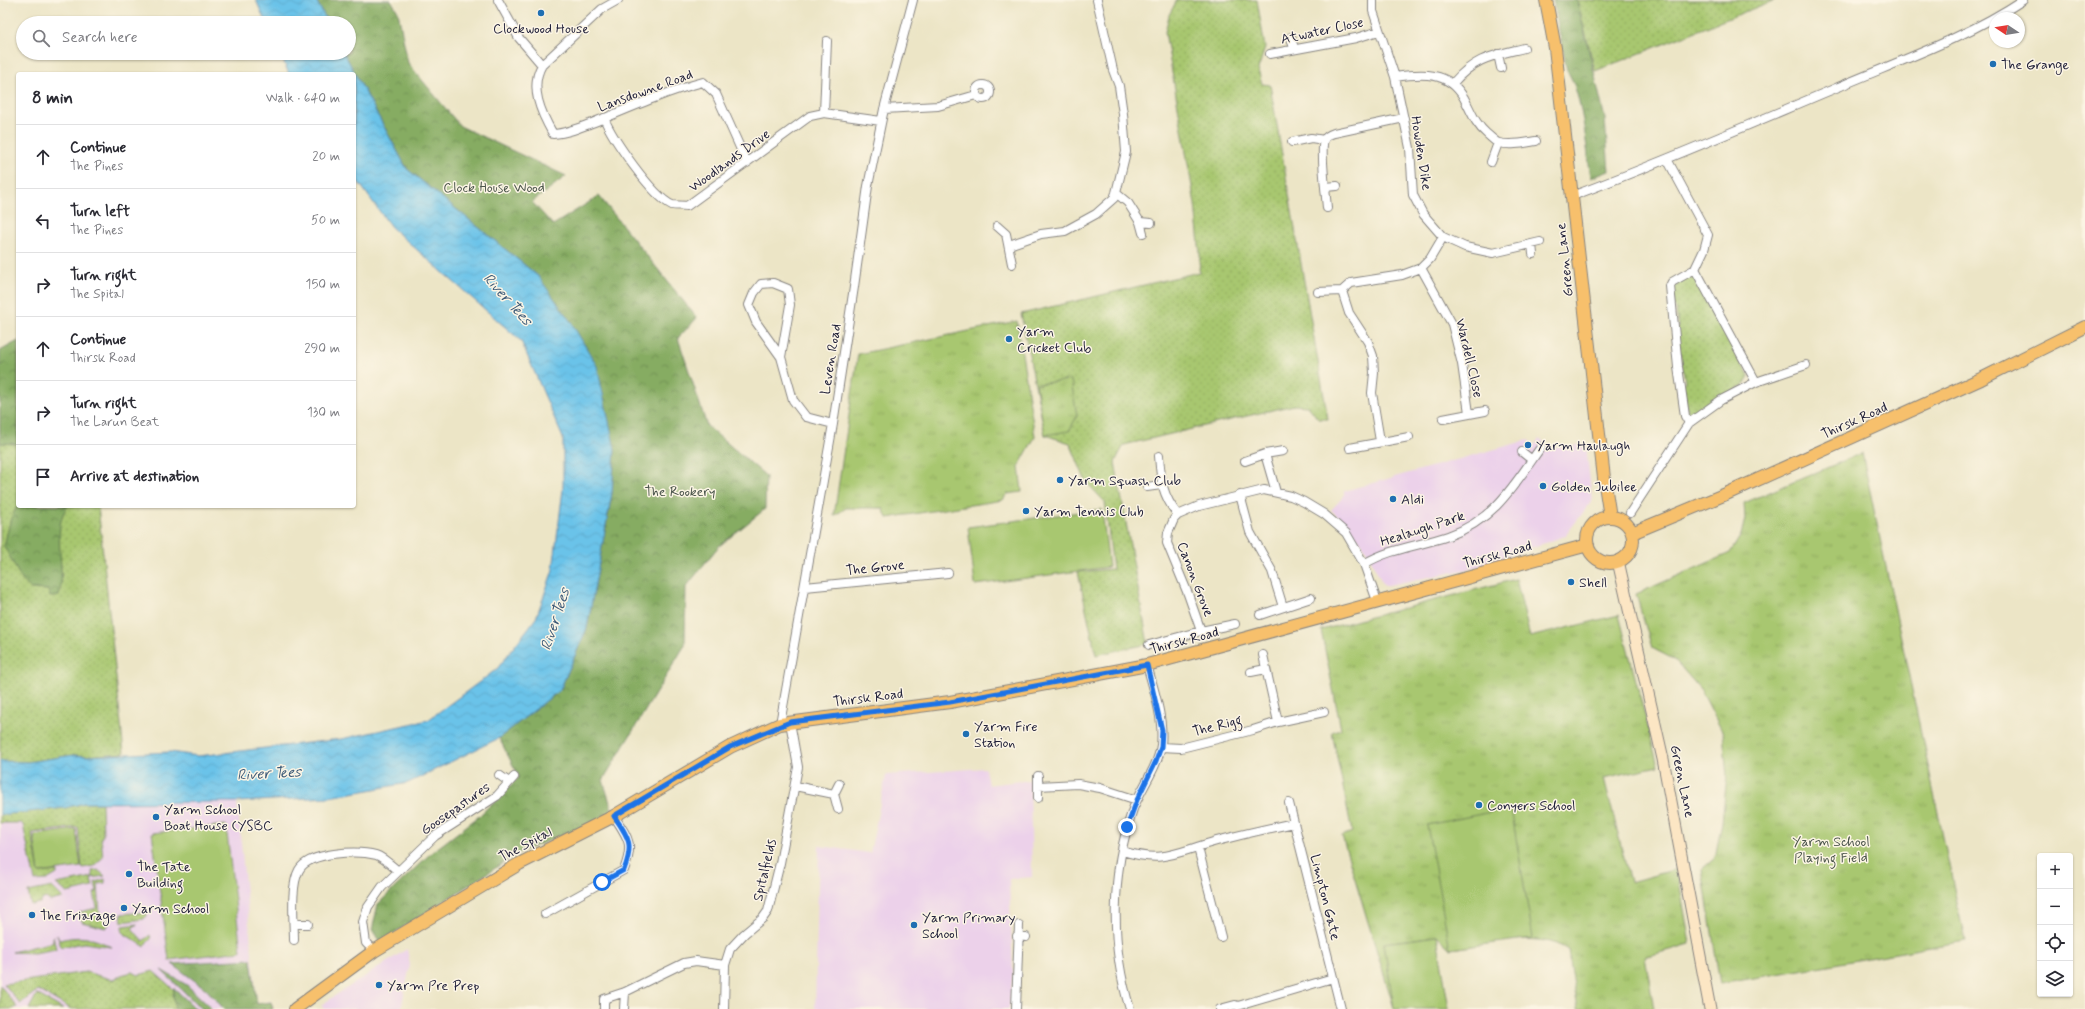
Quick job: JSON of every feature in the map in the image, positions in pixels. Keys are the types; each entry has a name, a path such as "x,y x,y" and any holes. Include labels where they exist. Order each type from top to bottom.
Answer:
{"main road":[{"name":"Green Lane","path":"1546,0 1556,48 1604,478 1610,517"},
{"name":"Thirsk Road","path":"1632,533 1726,494 1982,379 2085,327"},
{"path":"1610,517 1624,522 1632,533 1633,541 1631,550 1626,557 1612,563 1601,561 1590,552 1587,537 1590,529 1599,520 1610,517"},
{"name":"Thirsk Road","path":"785,723 950,702 1147,665 1316,620 1377,601 1588,545"},
{"name":"Green Lane","path":"1618,561 1663,759 1710,1009"},
{"name":"The Spital","path":"295,1009 374,951 519,864 614,816 730,747 785,723"}],"street":[{"path":"498,0 519,38 542,65 602,9 618,0"},
{"path":"602,0 602,9"},
{"name":"Leven Road","path":"785,723 805,587 833,424 868,186 881,121 914,0"},
{"path":"1009,244 1041,234 1065,232 1096,214 1114,198 1116,193 1126,152 1123,114 1119,86 1113,70 1097,0"},
{"name":"Howden Dike","path":"1372,0 1373,11 1395,77 1404,118 1410,148 1413,195 1423,214 1443,237 1465,247 1493,253 1536,243 1533,254"},
{"path":"1572,196 1667,159 1913,55 1969,30 2023,0"},
{"name":"Atwater Close","path":"1270,54 1356,38 1379,31"},
{"path":"1291,37 1294,49"},
{"path":"824,113 827,41"},
{"path":"1454,83 1465,70 1481,59 1524,48"},
{"path":"1498,54 1501,68"},
{"name":"Lansdowne Road","path":"542,65 536,75 536,90 543,118 552,134 560,134 585,126 703,82 716,94 747,163"},
{"path":"1395,77 1424,74 1454,83 1464,97 1474,120 1482,130 1498,143 1515,144 1536,141"},
{"path":"884,109 938,106 976,94"},
{"name":"Woodlands Drive","path":"604,118 619,147 654,189 672,205 688,206 810,116 824,113 881,121"},
{"path":"1327,208 1324,140 1327,136 1334,133 1404,118"},
{"path":"1292,142 1311,138 1324,140"},
{"path":"1491,162 1498,143"},
{"path":"1667,159 1708,234 1704,250 1695,270 1672,282 1669,291 1684,416 1689,423"},
{"path":"1325,188 1337,186"},
{"path":"1116,193 1128,203 1140,222 1143,233"},
{"path":"1140,222 1151,223"},
{"path":"997,226 1006,234 1012,264"},
{"path":"1318,292 1342,291 1351,284 1402,275 1421,268 1430,259 1443,237"},
{"name":"Wardell Close","path":"1421,268 1452,324 1462,364 1469,413"},
{"path":"1695,270 1756,382"},
{"path":"781,357 790,305 788,289 773,283 761,284 754,292 750,305 756,322 781,357 793,400 806,417 833,424"},
{"path":"1342,291 1348,313 1368,342 1373,356 1374,373 1372,393 1380,441"},
{"path":"1630,513 1689,423 1721,400 1756,382 1806,365"},
{"name":"Wardell Close","path":"1443,419 1485,411"},
{"path":"1350,448 1380,441 1409,437"},
{"name":"Healaugh Park","path":"1364,564 1380,554 1448,536 1471,526 1503,501 1541,447"},
{"path":"1245,461 1265,454 1283,451"},
{"path":"1522,452 1532,460"},
{"path":"1265,454 1276,492"},
{"path":"1159,456 1161,485 1169,503 1178,515 1199,506 1264,490 1291,496 1324,514 1346,533 1364,564 1377,601"},
{"path":"1147,487 1161,485"},
{"path":"1240,495 1250,532 1272,572 1283,607"},
{"name":"Canon Grove","path":"1178,515 1174,519 1168,533 1167,543 1188,594 1201,631"},
{"name":"The Grove","path":"805,587 948,573"},
{"path":"1260,616 1311,598"},
{"name":"Canon Grove","path":"1149,645 1201,631 1235,624"},
{"path":"1263,655 1278,722"},
{"path":"1130,1009 1122,978 1117,937 1115,897 1127,827 1137,800 1156,761 1161,747 1162,730 1147,665"},
{"path":"1251,672 1266,669"},
{"name":"The Rigg","path":"1161,747 1181,748 1253,730 1278,722 1324,712"},
{"name":"Spitalfields","path":"724,1009 725,965 730,949 763,918 768,910 780,863 798,767 785,723"},
{"name":"Goosepastures","path":"374,951 366,943 363,922 368,907 382,887 435,836 497,796 512,779 499,775"},
{"path":"1038,776 1038,798"},
{"path":"838,809 834,794 839,784"},
{"path":"1038,786 1078,784 1100,788 1137,800"},
{"path":"795,786 834,794"},
{"name":"Limpton Gate","path":"1290,803 1341,1009"},
{"path":"546,902 548,912 624,870 630,848 626,835 614,816"},
{"path":"1122,852 1143,858 1169,857 1294,823"},
{"path":"1198,848 1221,937"},
{"path":"294,940 294,893 298,871 304,863 321,856 355,853 377,855 398,871"},
{"path":"294,924 308,924"},
{"path":"1016,1009 1016,976 1019,955 1017,936 1019,925"},
{"path":"1017,936 1026,937"},
{"path":"604,1009 604,999 625,992 684,963 696,961 725,965"},
{"path":"1220,1009 1235,1007 1333,978"},
{"path":"624,1009 625,992"}],"shaded area":[{"path":"1539,439 1549,446 1548,449 1586,444 1592,501 1565,536 1474,568 1384,586 1365,548 1345,523 1331,510 1344,496 1344,491 1528,440 1535,445"},
{"name":"Yarm Primary School","path":"985,768 988,785 1030,780 1032,877 1009,879 1013,972 1009,1009 815,1009 819,846 870,853 886,775"},
{"name":"Yarm School","path":"237,802 257,1004 271,1001 273,1009 0,1009 0,815 84,803"},
{"name":"Yarm Pre Prep","path":"407,949 410,965 401,1009 324,1009 321,1005"}],"green space":[{"name":"The Rookery","path":"316,0 391,0 398,12 408,63 460,126 566,176 532,202 553,225 599,196 697,318 678,338 707,426 766,476 765,509 718,547 686,587 685,645 603,780 614,816 522,851 380,942 372,930 378,904 431,853 478,817 519,777 499,738 560,690 587,628 612,493 615,449 538,276 407,169 356,75 356,72 354,72 348,60 356,60 356,16 324,16"},
{"path":"1177,0 1257,0 1265,48 1258,69 1262,84 1270,85 1328,419 1318,419 1308,406 1294,405 1124,445 1115,462 1148,644 1096,655 1078,572 1113,569 1105,502 1086,482 1070,443 1045,435 1021,314 1199,272 1200,255 1195,204 1165,32 1169,15"},
{"path":"1553,0 1577,0 1605,119 1609,171 1591,178 1586,138 1577,92 1567,71"},
{"path":"1577,0 1775,0 1595,71"},
{"path":"1689,276 1696,279 1704,292 1707,303 1715,313 1749,377 1745,384 1693,416 1688,414 1683,384 1685,381 1676,329 1678,327 1676,308 1674,306 1673,287"},
{"path":"1017,321 1035,437 1019,466 1022,492 1007,494 1003,500 887,518 883,508 846,508 834,516 858,354"},
{"path":"16,342 16,444 0,443 0,351"},
{"path":"16,352 16,508 98,508 124,753 87,756 73,755 28,762 0,761 0,362"},
{"path":"1071,380 1077,416 1069,431 1045,435 1036,384"},
{"name":"Yarm School Playing Field","path":"1862,453 1965,941 1720,984 1702,869 1715,858 1722,822 1727,776 1723,733 1701,690 1675,660 1652,648 1636,594 1730,553 1741,535 1745,519 1744,503"},
{"path":"16,508 67,508 60,525 61,586 59,596 50,597 48,590 31,589 22,580 4,546 11,518"},
{"path":"1102,509 1109,567 975,585 968,527"},
{"name":"Conyers School","path":"1516,579 1530,637 1619,615 1658,766 1604,778 1630,882 1677,869 1690,944 1645,957 1654,1009 1578,1009 1568,950 1556,944 1542,940 1527,939 1450,949 1437,936 1384,943 1394,1008 1342,836 1352,832 1332,732 1341,729 1321,630"},
{"path":"84,803 102,803 103,836 101,837 103,857 95,866 82,868 78,827 32,833 39,873 57,871 57,874 47,880 35,881 23,825 21,823 0,823 0,815"},
{"path":"1511,808 1533,938 1450,949 1427,825"},
{"path":"226,825 241,951 169,960 152,833"},
{"path":"76,829 81,867 39,873 34,835"},
{"path":"98,870 105,876 91,878 93,887 67,893 56,884 93,877 92,871"},
{"path":"105,879 105,883 98,884 100,915 107,915 108,926 106,928 82,922 80,912 97,908 94,893 97,892 95,882"},
{"path":"52,887 63,898 50,901 46,898 40,903 31,905 28,892"},
{"path":"147,912 147,916 144,919 122,922 121,914"},
{"path":"138,924 132,928 143,941 150,935 151,939 144,946 123,933 122,926"},
{"path":"57,935 59,940 80,937 92,939 112,947 84,943 61,947"},
{"path":"53,936 56,949 34,953 12,952 53,942"},
{"path":"1437,936 1449,1009 1394,1009 1384,943"},
{"path":"251,959 257,1004 271,1002 273,1009 224,1009 206,989 172,964"},
{"path":"161,970 187,985 212,1009 202,1009"},
{"path":"153,971 196,1009 71,1009 38,990 20,1004 4,984 86,972 114,980 121,975 132,972 139,975"},
{"path":"0,985 17,1007 13,1009 0,1009"},
{"path":"174,988 196,1009 175,1009 173,996"},
{"path":"37,994 63,1009 29,1009"}],"water":[{"path":"256,0 316,0 324,16 263,16"},
{"path":"283,60 348,60 354,72 288,72"},
{"name":"River Tees","path":"356,75 407,169 538,276 571,322 597,366 615,449 612,493 587,628 560,690 499,738 408,783 329,797 237,802 84,803 65,808 0,815 0,761 28,762 73,755 87,756 170,752 198,756 341,739 428,720 497,669 536,618 553,570 563,489 563,438 521,341 391,227 356,179"}],"place":[{"name":"Clockwood House","path":"541,13"},
{"name":"The Grange","path":"1993,64"},
{"name":"Yarm Cricket Club","path":"1009,339"},
{"name":"Yarm Haulaugh","path":"1528,445"},
{"name":"Yarm Squash Club","path":"1060,480"},
{"name":"Golden Jubilee","path":"1543,486"},
{"name":"Aldi","path":"1393,499"},
{"name":"Yarm Tennis Club","path":"1026,511"},
{"name":"Shell","path":"1571,582"},
{"name":"Yarm Fire Station","path":"966,734"},
{"name":"Conyers School","path":"1479,805"},
{"name":"Yarm School Boat House (YSBC","path":"156,817"},
{"name":"The Tate Building","path":"129,874"},
{"name":"Yarm School","path":"124,908"},
{"name":"The Friarage","path":"32,915"},
{"name":"Yarm Primary School","path":"914,925"},
{"name":"Yarm Pre Prep","path":"379,985"}],"route":[{"path":"602,882 624,870 628,861 630,848 626,835 614,816 730,747 780,724 950,702 1147,665 1162,730 1161,747 1156,761 1137,800 1127,827"}],"park label":[{"name":"Clock House Wood","path":"494,187"}]}
